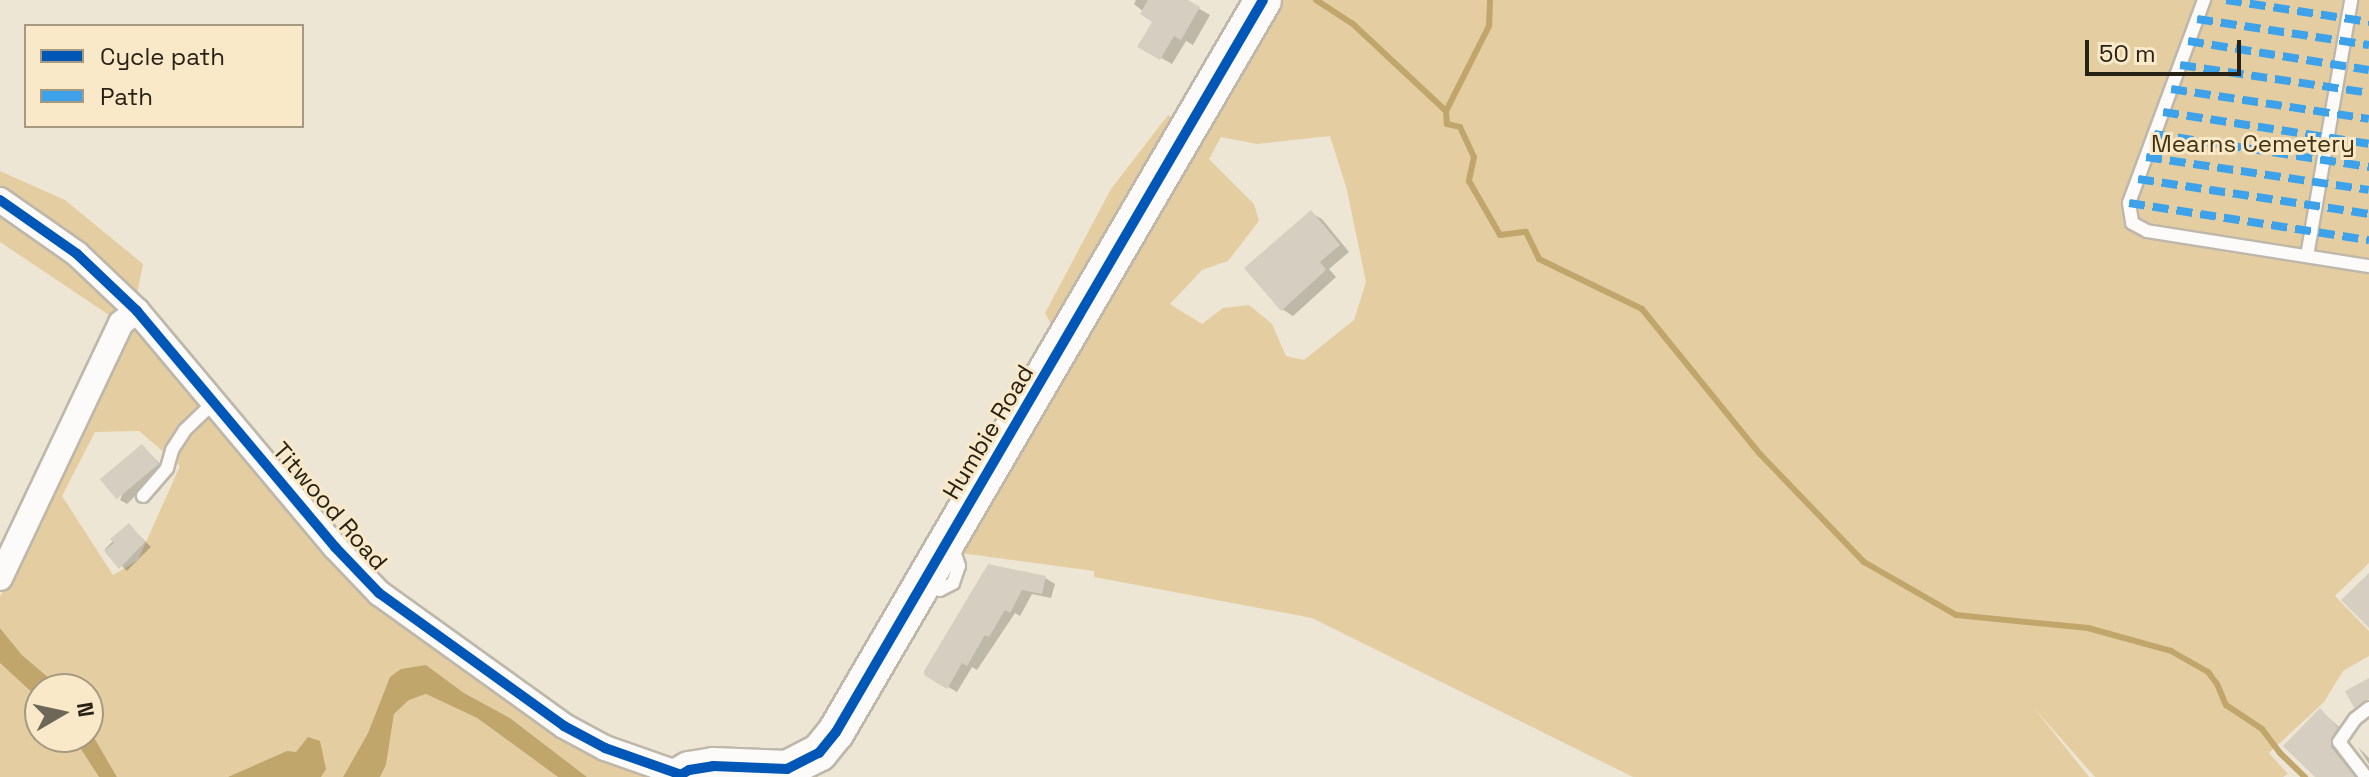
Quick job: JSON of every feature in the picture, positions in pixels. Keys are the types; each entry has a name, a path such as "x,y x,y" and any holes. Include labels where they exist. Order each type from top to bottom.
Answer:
{"street":[{"name":"Humbie Road","path":"678,776 713,766 790,773 819,753 836,732 1263,0"},
{"name":"Titwood Road","path":"0,200 77,254 137,311 335,547 405,614 564,726 605,748 678,776"},
{"path":"0,578 121,323 137,311"}],"lane":[{"path":"2204,0 2129,203 2132,223 2147,231 2369,266"},
{"path":"2307,256 2351,0"},
{"path":"143,496 167,468 172,450 185,430 215,401"},
{"path":"2366,777 2339,742 2355,719 2369,708"}],"green space":[{"name":"Mearns Cemetery","path":"1273,0 2369,0 2369,563 2335,596 2369,631 2369,656 2343,671 2324,702 2269,753 2288,774 2283,777 2095,777 2034,708 2089,777 1633,777 1312,618 1094,577 1094,571 953,552 1190,146 1220,115 1216,97","holes":["1330,136 1347,190 1366,282 1354,320 1304,360 1286,356 1272,324 1249,305 1223,308 1202,324 1170,304 1202,270 1228,261 1259,221 1254,204 1209,159 1221,137 1257,144"]},
{"path":"1168,115 1180,122 1057,335 1045,313 1111,189"},
{"path":"0,171 65,200 143,264 137,294 109,315 0,242"},
{"path":"139,324 341,573 646,777 587,777 510,718 464,693 426,665 368,733 343,777 117,777 103,753 104,673 43,673 22,655 0,628 0,597 124,339","holes":["139,431 180,466 138,560 113,575 62,496 95,432"]},
{"path":"0,663 24,685 24,753 83,753 99,777 0,777"},
{"path":"426,694 477,718 558,777 380,777 386,765 394,714 409,700"}],"shaded area":[{"path":"0,628 22,655 43,673 24,673 24,685 0,663"},
{"path":"426,665 464,693 510,718 587,777 558,777 477,718 426,694 409,700 394,714 386,765 380,777 343,777 368,733 390,677 401,669"},
{"path":"308,737 320,741 326,769 321,777 228,777 287,751 296,752"},
{"path":"83,753 103,753 117,777 99,777"}],"building":[{"path":"1148,0 1188,0 1200,7 1181,40 1174,36 1160,60 1137,47 1152,22 1140,14"},
{"path":"1311,210 1340,245 1320,262 1326,270 1281,311 1244,268"},
{"path":"142,444 159,464 117,499 100,479"},
{"path":"129,523 145,542 119,569 104,551 114,543 110,539"},
{"path":"988,564 1046,576 1042,594 1022,590 1010,613 1005,610 989,637 985,635 967,666 962,663 947,689 924,675 924,671"},
{"path":"2369,573 2369,628 2341,600"},
{"path":"2369,678 2369,699 2354,708 2345,691"},
{"path":"2320,708 2338,728 2331,738 2331,747 2355,777 2315,777 2283,746"}],"waterway":[{"path":"1316,0 1353,24 1446,111"},
{"path":"1490,0 1489,26 1446,111 1447,124 1460,127 1474,157 1469,181 1500,235 1526,232 1539,259 1642,309 1760,454 1864,562 1956,615 2088,628 2171,651 2208,672 2226,705 2262,729 2280,753 2305,777"}],"marked path":[{"path":"2226,0 2369,22"},
{"path":"2197,19 2369,45"},
{"path":"2188,41 2369,70"},
{"path":"2180,65 2369,93"},
{"path":"2171,89 2369,119"},
{"path":"2163,112 2369,144"},
{"path":"2154,134 2369,167"},
{"path":"2146,157 2369,190"},
{"path":"2138,179 2369,214"},
{"path":"2129,203 2369,240"}],"cycle path":[{"path":"677,777 689,770 713,766 787,769 819,753 836,732 1263,0"},
{"path":"0,200 77,254 137,311 335,547 379,593 564,726 605,748 679,774"}]}
